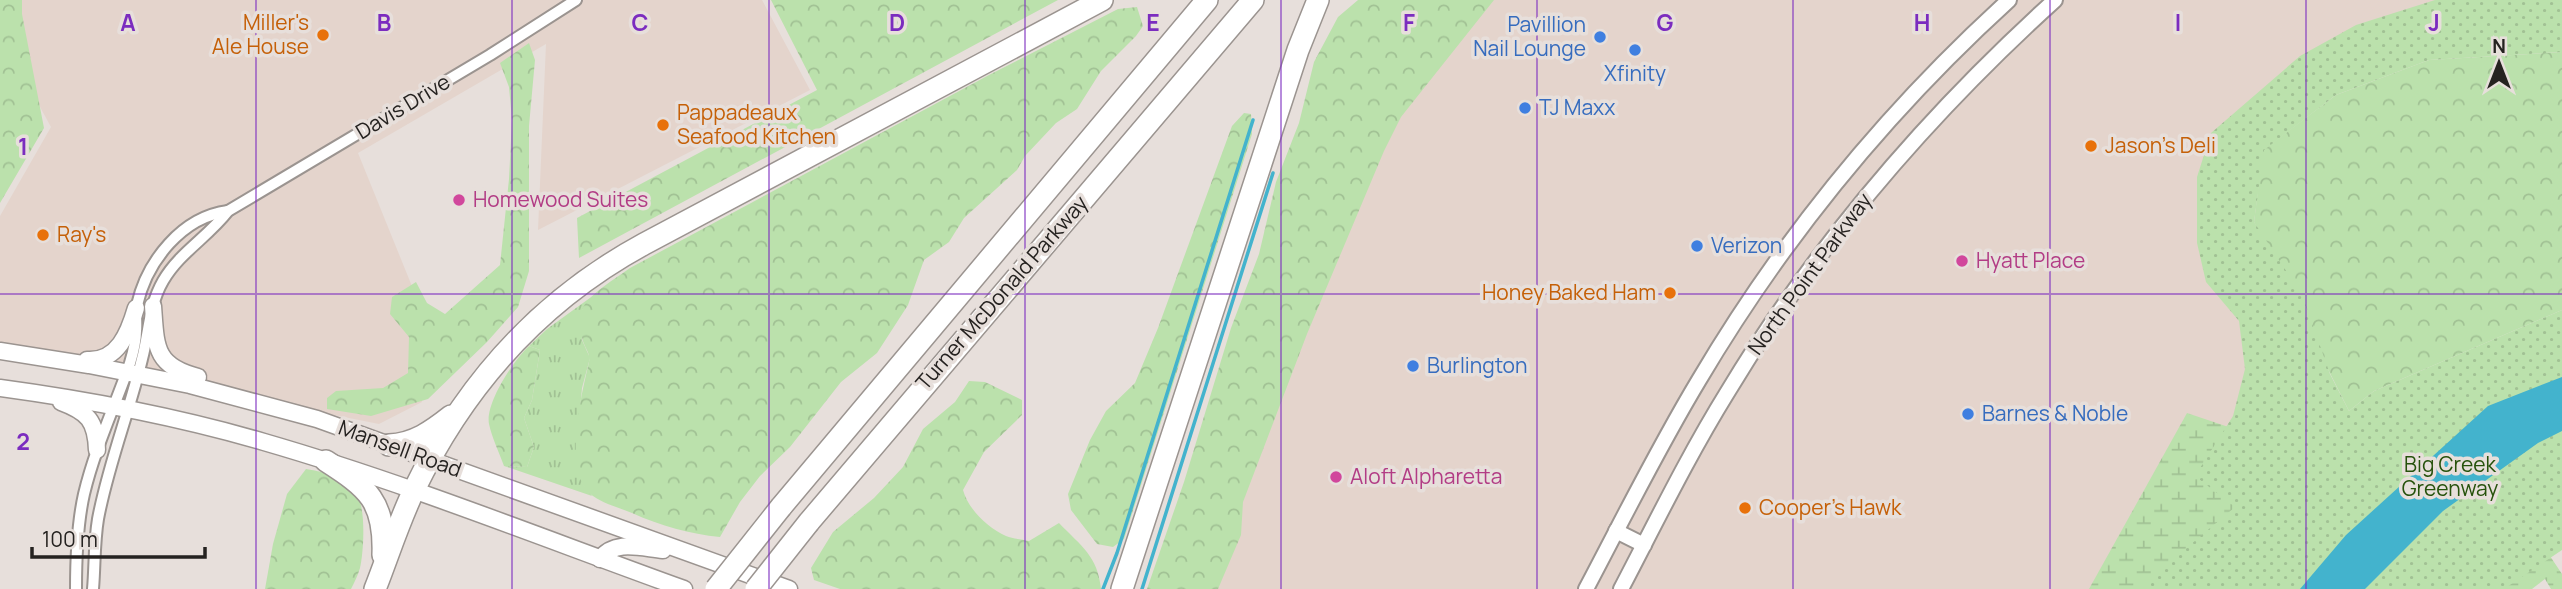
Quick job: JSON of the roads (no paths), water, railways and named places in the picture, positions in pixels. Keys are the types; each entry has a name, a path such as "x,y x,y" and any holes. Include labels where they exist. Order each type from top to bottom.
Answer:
{"highway":[{"path":"378,580 413,491 462,404 496,362 538,318 584,280 611,262 1102,0"},
{"name":"Turner McDonald Parkway","path":"716,589 781,507 1207,0"},
{"name":"Turner McDonald Parkway","path":"756,589 1253,0"},
{"path":"1122,589 1298,50 1318,0"},
{"path":"389,445 424,436 462,404"},
{"path":"326,461 362,484 376,503 383,527 378,580"}],"main road":[{"path":"153,306 158,347 171,368 238,387 261,403"},
{"path":"43,357 101,359 114,352 125,337 136,308"},
{"name":"Mansell Road","path":"0,351 132,373 317,419 789,589"},
{"name":"Mansell Road","path":"0,388 36,392 221,430 326,461 684,589"},
{"path":"36,392 83,412 96,432 97,450"},
{"path":"600,559 606,551 625,546 693,554"}],"street":[{"name":"Davis Drive","path":"132,373 163,280 178,260 216,226 228,211 490,55 576,0"},
{"name":"North Point Parkway","path":"1586,589 1700,378 1793,238 1846,171 1902,107 2009,0"},
{"name":"North Point Parkway","path":"1621,589 1726,394 1775,317 1824,248 1924,128 1986,63 2055,0"},
{"name":"Davis Drive","path":"132,373 136,308 149,273 163,251 183,230 209,214 228,211"},
{"path":"163,251 178,260"},
{"path":"93,589 98,518 120,408 132,373"},
{"path":"76,589 80,515 97,450 120,408"},
{"path":"1616,531 1644,545"}],"water":[{"path":"2562,377 2562,431 2538,443 2443,511 2365,589 2300,589 2346,535 2488,406"}],"waterway":[{"path":"1103,589 1117,553 1253,120"},
{"path":"1142,589 1273,173"}],"place":[{"name":"Miller's Ale House","path":"323,35"},
{"name":"Pavillion Nail Lounge","path":"1600,37"},
{"name":"Xfinity","path":"1635,50"},
{"name":"TJ Maxx","path":"1525,108"},
{"name":"Pappadeaux Seafood Kitchen","path":"663,125"},
{"name":"Jason's Deli","path":"2091,146"},
{"name":"Homewood Suites","path":"459,200"},
{"name":"Ray's","path":"43,235"},
{"name":"Verizon","path":"1697,246"},
{"name":"Hyatt Place","path":"1962,261"},
{"name":"Honey Baked Ham","path":"1670,293"},
{"name":"Burlington","path":"1413,366"},
{"name":"Barnes & Noble","path":"1968,414"},
{"name":"Aloft Alpharetta","path":"1336,477"},
{"name":"Cooper's Hawk","path":"1745,508"}],"park label":[{"name":"Big Creek Greenway","path":"2450,477"}]}
